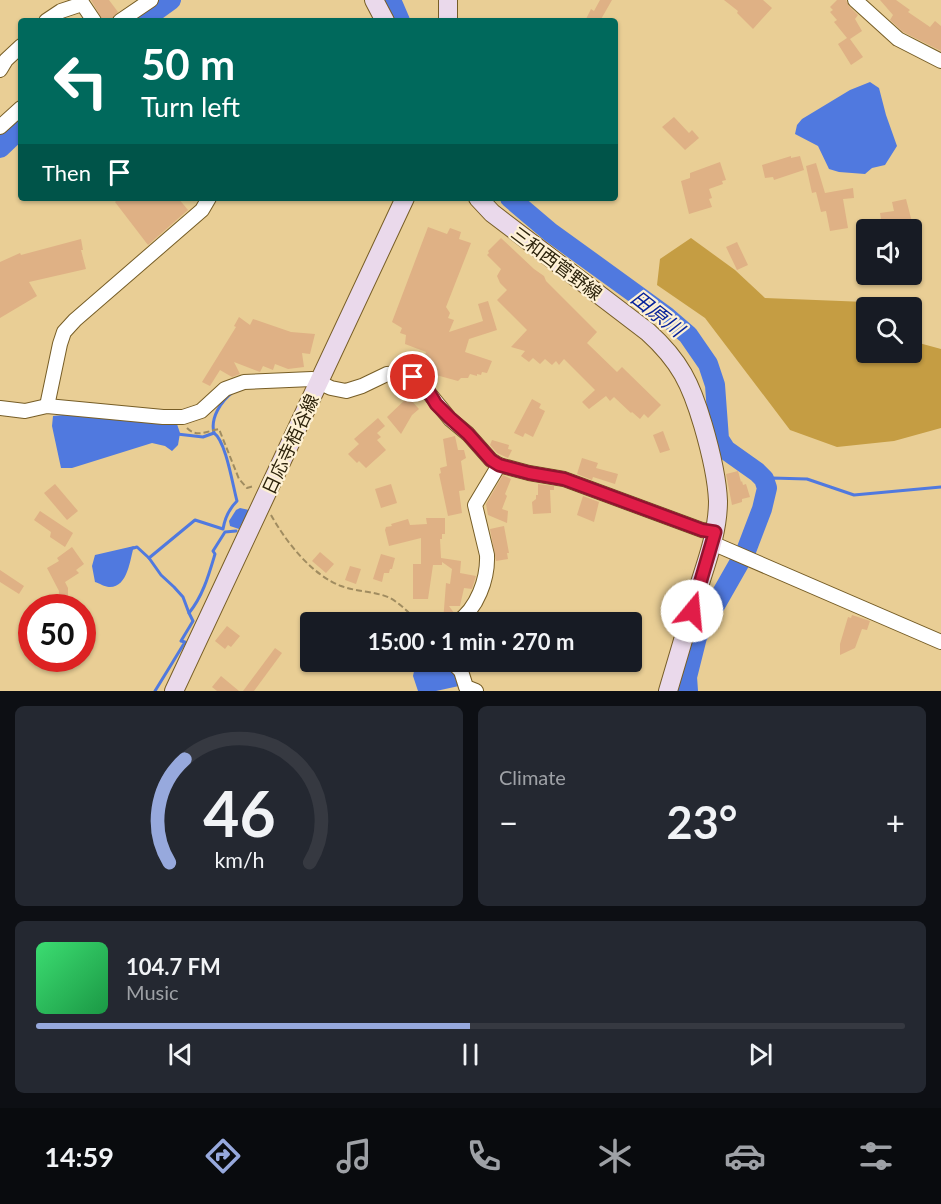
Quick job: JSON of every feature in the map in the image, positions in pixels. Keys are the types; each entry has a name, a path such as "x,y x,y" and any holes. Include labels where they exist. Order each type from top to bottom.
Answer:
{"main road":[{"path":"374,0 383,18"},
{"path":"448,0 448,18"},
{"name":"日応寺栢谷線","path":"174,691 404,201"},
{"name":"三和西菅野線","path":"481,201 492,213 648,332 668,350 685,375 697,406 706,438 718,501 713,538 668,691"}],"street":[{"path":"124,18 151,0"},
{"path":"855,0 898,39 941,61"},
{"path":"50,18 82,2 92,18"},
{"path":"0,70 18,48"},
{"path":"0,127 18,111"},
{"path":"47,406 64,332 202,210 206,201"},
{"path":"0,408 25,411 47,406 183,417 201,411 225,389 244,382 312,379 331,388 346,391 393,372 413,377 427,389 436,404 468,434 491,460 499,465 564,479 702,530 743,557 941,642"},
{"path":"468,612 481,592 487,563 475,505 499,465"},
{"path":"461,672 466,687 476,691"}],"path":[{"path":"183,417 188,430 193,432 201,434 219,429 239,479 247,488 273,479"},
{"path":"263,500 277,525 314,568 331,582 390,598 408,612"}],"shaded area":[{"path":"691,238 735,270 765,298 856,302 856,363 922,363 922,344 941,349 941,428 894,441 837,447 790,430 705,318 657,285 660,259"}],"water":[{"path":"870,82 879,88 897,146 885,165 872,168 865,174 829,169 818,146 795,134 797,125 802,119 850,90"},
{"path":"53,416 177,424 180,433 178,445 172,451 165,446 152,443 72,468 61,468 52,426"},
{"path":"240,508 249,510 239,529 230,526 229,521"},
{"path":"134,546 127,572 120,583 109,587 95,582 92,566 95,555"},
{"path":"414,672 453,672 459,686 436,691 418,691"}],"building":[{"path":"91,0 109,0 118,12 113,18 101,18"},
{"path":"600,0 612,0 602,18 586,18 591,9 594,11"},
{"path":"724,0 763,0 772,8 753,29 737,13 738,11"},
{"path":"837,0 846,0 858,15 855,19 862,31 850,39 863,57 851,65 838,44 847,38 834,22 837,20 830,12 833,10 830,7"},
{"path":"880,0 896,0 910,10 908,12 930,27 935,21 941,26 941,51 903,32 890,20 893,15"},
{"path":"674,117 689,133 692,130 699,138 685,150 662,127"},
{"path":"791,156 791,158 800,156 804,170 774,180 773,177 765,178 762,165"},
{"path":"720,162 726,180 722,181 723,184 709,189 712,207 689,214 681,181 690,178 690,173"},
{"path":"816,163 825,193 853,188 854,198 843,199 848,228 830,231 826,211 821,212 816,192 812,193 806,166"},
{"path":"906,199 911,219 881,219 880,213 894,211 892,202"},
{"path":"180,201 188,210 148,245 115,202"},
{"path":"428,227 447,234 450,228 461,232 459,239 471,243 446,307 450,313 448,318 454,320 449,332 483,321 478,304 488,301 497,330 469,339 465,352 492,361 487,373 482,372 477,376 470,374 468,378 461,378 458,381 425,372 423,369 427,357 424,357 426,352 405,344 406,335 400,333 402,328 392,322"},
{"path":"501,238 544,276 546,281 597,332 587,343 617,372 622,367 661,405 648,418 644,414 640,419 614,397 610,401 606,396 589,409 582,402 595,390 564,359 559,365 556,361 552,365 545,359 540,364 533,358 529,362 521,356 525,351 511,347 527,330 497,300 507,290 497,276 501,269 487,255"},
{"path":"81,239 83,250 81,250 86,269 29,282 37,296 0,318 0,262 20,253 21,255"},
{"path":"737,242 748,265 737,270 726,247"},
{"path":"239,317 250,325 253,319 291,332 315,334 310,354 302,353 304,367 288,369 275,364 273,370 263,366 260,372 234,362 240,374 232,377 220,370 210,386 202,382 236,327 234,326"},
{"path":"408,397 419,409 412,415 401,434 387,417"},
{"path":"532,399 541,404 539,408 545,411 533,437 525,433 523,437 514,433"},
{"path":"378,418 385,426 377,433 381,437 377,440 386,450 366,468 348,454 359,444 354,439"},
{"path":"663,431 670,450 660,453 653,435"},
{"path":"455,436 458,450 464,450 466,458 461,461 465,490 459,491 462,513 448,516 439,474 441,473 440,468 447,466 443,439"},
{"path":"492,440 509,445 508,449 512,450 508,458 497,453 490,445"},
{"path":"582,458 598,463 596,468 618,474 615,484 593,477 592,480 577,474"},
{"path":"738,471 741,482 743,485 746,484 750,497 732,505 726,474"},
{"path":"503,475 511,479 502,509 508,511 507,523 488,515 486,504"},
{"path":"55,484 78,511 67,520 44,493"},
{"path":"391,484 397,503 381,508 375,489"},
{"path":"538,484 554,486 554,490 550,490 551,513 533,514 532,502 538,495"},
{"path":"583,496 599,502 594,522 577,515"},
{"path":"40,511 73,533 65,547 50,537 51,532 34,520"},
{"path":"426,518 445,518 445,534 442,534 442,539 440,539 441,558 461,561 460,573 476,576 472,589 464,588 460,606 449,606 453,612 444,612 446,583 450,584 452,569 442,562 442,565 433,565 428,599 413,599 413,564 421,564 421,538 389,546 385,530 386,527 392,526 391,524 408,519 410,525 427,524"},
{"path":"504,526 508,559 496,561 490,529"},
{"path":"72,547 84,564 76,570 79,573 65,582 68,594 59,594 47,568 59,561 57,558"},
{"path":"320,552 334,564 326,573 312,561"},
{"path":"381,554 395,558 392,569 389,573 384,573 382,582 373,579"},
{"path":"350,566 361,569 356,584 345,580"},
{"path":"0,570 24,586 19,594 0,582"},
{"path":"852,615 870,621 867,630 862,629 855,648 840,655 840,644 848,617 851,618"},
{"path":"227,626 240,636 231,647 228,645 225,649 215,641"},
{"path":"275,648 282,653 254,691 243,691"},
{"path":"221,676 239,691 217,691 212,687"}],"waterway":[{"path":"146,18 171,0"},
{"name":"田原川","path":"391,0 399,18"},
{"path":"0,148 18,131"},
{"name":"田原川","path":"514,201 550,232 666,316 688,335 708,364 715,385 719,439 726,450 764,479 767,488 762,509 746,551 697,637 687,677 688,691"},
{"path":"149,558 195,520 223,529 228,514 237,501 225,454 213,427 215,416 221,405 233,392"},
{"path":"177,434 203,437 214,433"},
{"path":"764,479 807,479 854,495 941,487"},
{"path":"155,691 185,642 181,641 193,621 189,613 205,585 215,554 213,551 225,532 236,531"},
{"path":"130,549 137,547 149,558 161,575 183,597 189,613"}],"route":[{"path":"413,377 427,389 436,404 468,434 491,460 499,465 564,479 702,530 715,532 692,611"}]}
